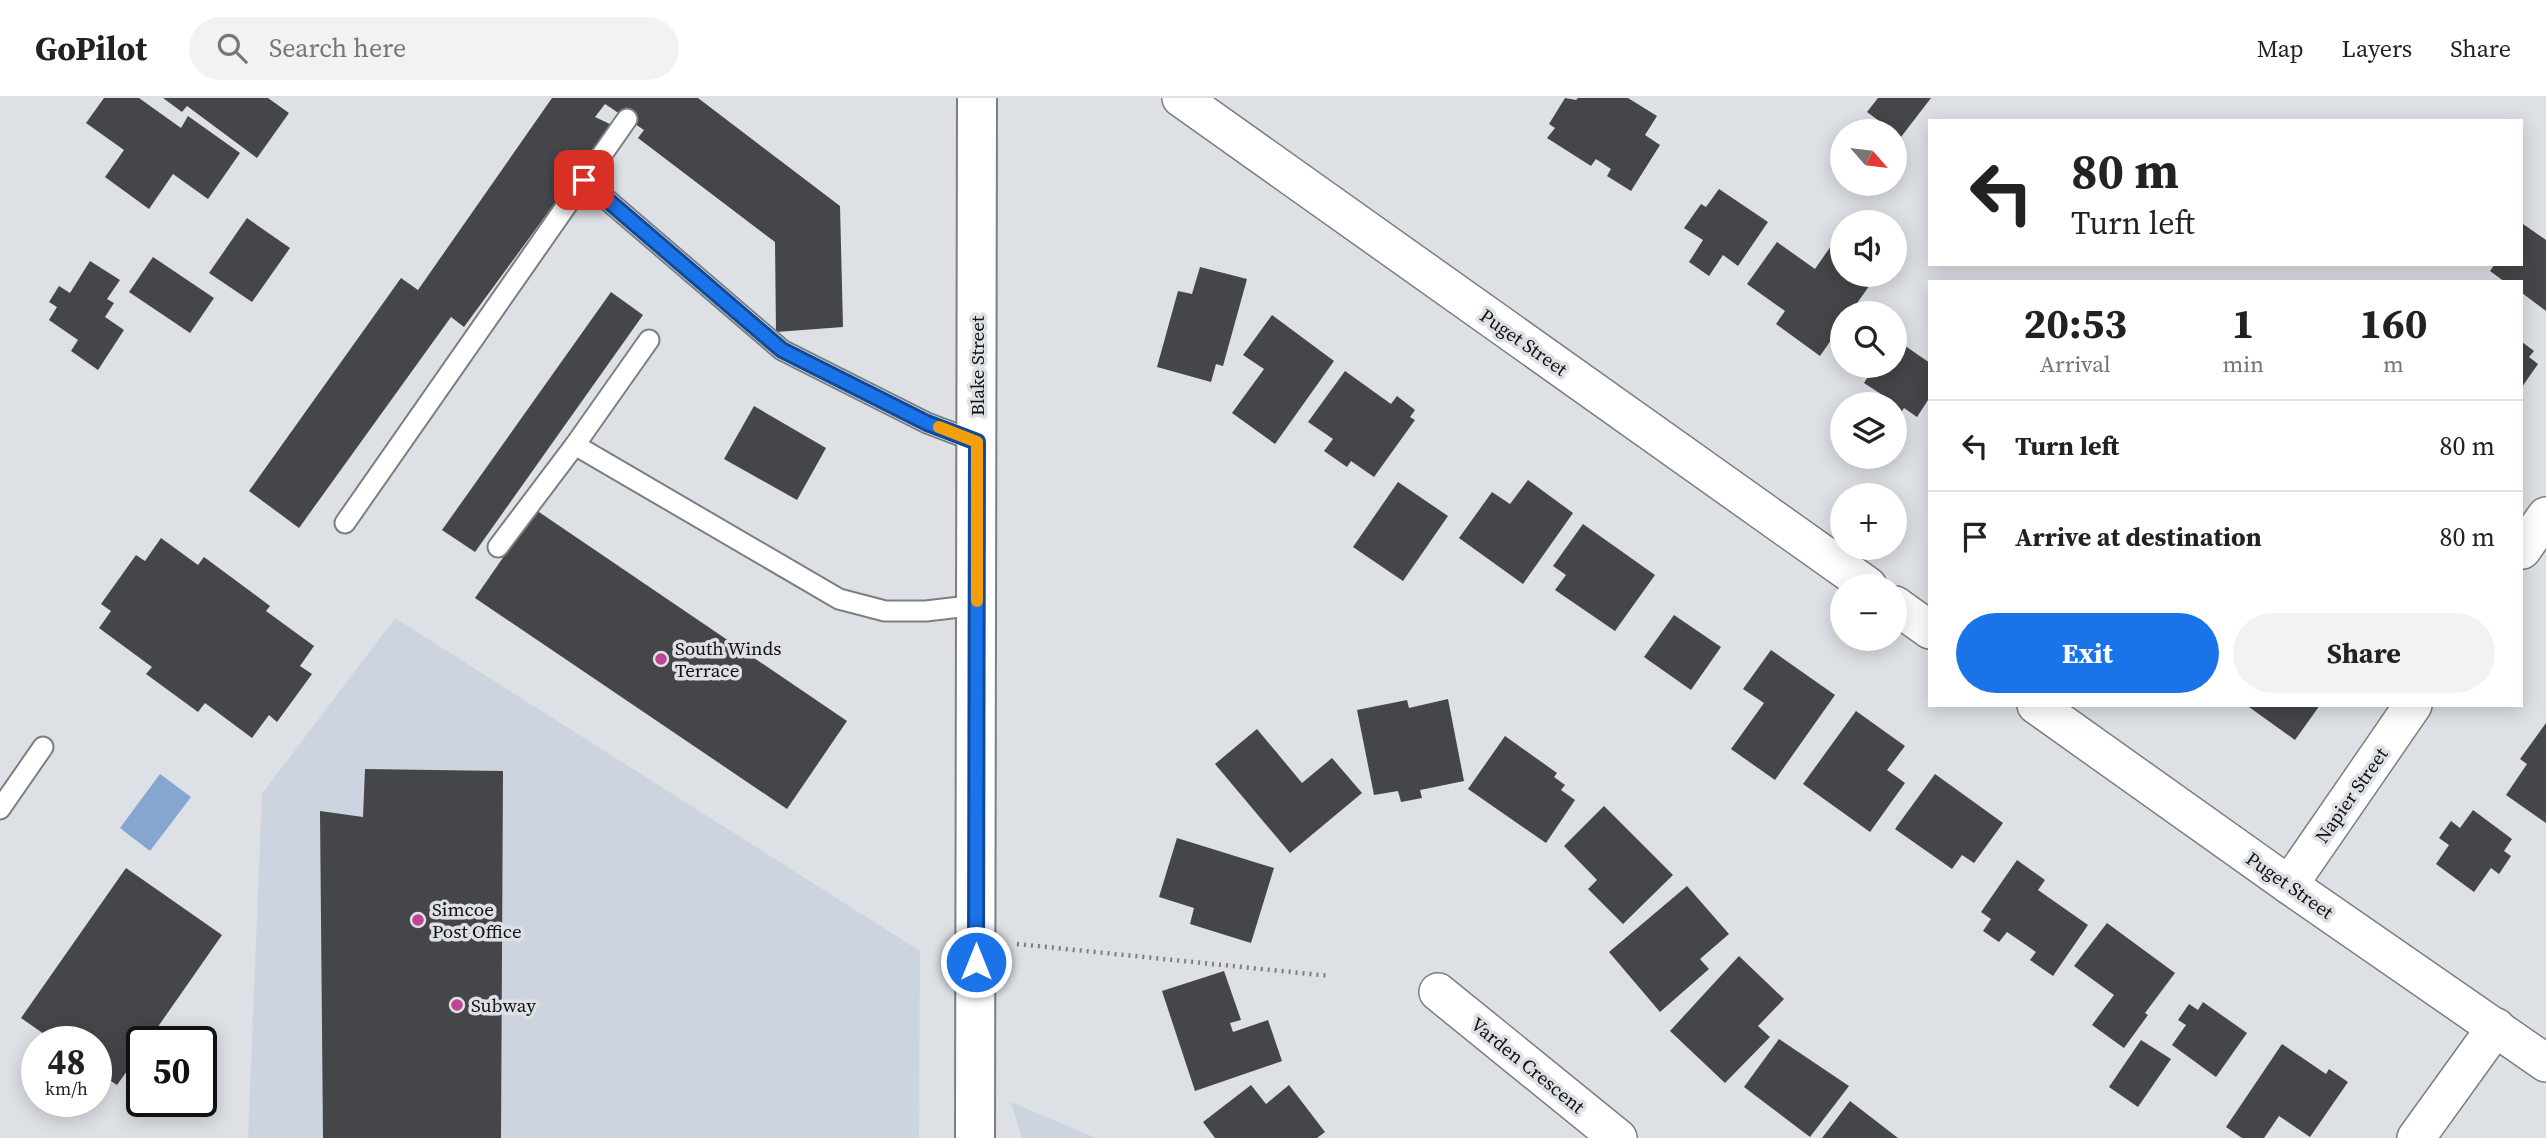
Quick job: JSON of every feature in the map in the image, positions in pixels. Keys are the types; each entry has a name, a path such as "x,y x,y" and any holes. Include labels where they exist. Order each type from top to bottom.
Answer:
{"main road":[{"name":"Blake Street","path":"975,1138 977,98"}],"street":[{"name":"Puget Street","path":"1181,98 1851,574"},
{"path":"2523,549 2546,516"},
{"path":"1907,614 1928,629"},
{"name":"Puget Street","path":"2039,707 2546,1063"},
{"name":"Napier Street","path":"2289,885 2412,707"},
{"name":"Varden Crescent","path":"1438,992 1618,1138"},
{"path":"2416,1138 2496,1027"}],"lane":[{"path":"345,523 627,119"},
{"path":"584,180 782,350 927,423 977,442"},
{"path":"498,547 649,340"},
{"path":"575,445 839,599 885,611 926,611 977,605"},
{"path":"0,810 43,747"}],"path":[{"path":"1012,944 1329,976"}],"shaded area":[{"path":"395,618 920,951 919,1138 248,1138 262,794"},
{"path":"1011,1102 1096,1138 1022,1138"}],"water":[{"path":"160,774 191,797 150,851 120,828"}],"building":[{"path":"104,98 139,98 181,128 188,116 240,153 208,199 173,174 149,209 105,177 124,150 86,123"},
{"path":"163,98 268,98 289,113 257,158 187,106 182,112"},
{"path":"552,98 698,98 840,206 843,327 776,332 775,242 638,138 644,130 605,104 595,117 612,125 464,327 451,317 299,528 249,491 401,278 418,290"},
{"path":"1565,98 1628,98 1657,116 1645,135 1660,145 1631,191 1607,176 1611,169 1596,159 1591,166 1547,138 1555,128 1549,124"},
{"path":"1878,98 1931,98 1908,128 1908,119 1877,119 1867,112"},
{"path":"1719,189 1768,222 1738,266 1723,255 1709,276 1689,262 1703,240 1684,228 1701,204 1706,207"},
{"path":"247,218 290,248 252,302 209,273"},
{"path":"2523,224 2546,240 2546,311 2523,294 2523,280 2502,280 2490,271 2494,266 2523,266"},
{"path":"1777,242 1815,269 1830,247 1830,287 1868,287 1859,301 1830,301 1830,342 1820,356 1776,324 1785,311 1747,284"},
{"path":"153,257 214,298 190,333 129,292"},
{"path":"90,261 120,280 107,299 114,303 105,317 124,330 98,370 71,351 78,340 49,320 57,307 49,302 59,286 70,293"},
{"path":"1200,267 1247,279 1223,366 1216,364 1211,382 1157,367 1178,291 1192,294"},
{"path":"611,292 643,315 475,552 442,530"},
{"path":"1272,315 1334,361 1275,444 1232,413 1264,369 1243,355"},
{"path":"2523,343 2534,351 2529,357 2538,364 2523,386"},
{"path":"1907,347 1928,362 1928,400 1917,417 1907,410 1907,392 1878,392 1864,383 1867,378 1907,378"},
{"path":"1345,371 1391,404 1397,396 1415,410 1410,417 1415,420 1374,477 1351,461 1347,467 1324,451 1333,439 1308,422"},
{"path":"754,406 826,448 797,500 724,459"},
{"path":"1528,480 1573,513 1523,584 1459,538 1492,492 1510,504"},
{"path":"1398,482 1448,516 1403,581 1353,547"},
{"name":"South Winds Terrace","path":"536,510 847,721 787,809 475,598"},
{"path":"1583,524 1655,575 1615,631 1555,590 1566,575 1553,566"},
{"path":"161,538 198,565 204,557 270,606 266,611 314,646 300,666 312,674 277,722 269,715 252,738 205,703 198,712 146,674 152,667 99,628 111,611 101,604 136,555 145,561"},
{"path":"1674,615 1721,647 1691,690 1644,657"},
{"path":"1771,650 1835,695 1775,780 1731,749 1764,703 1743,689"},
{"path":"1448,699 1464,781 1420,790 1422,798 1401,802 1398,791 1374,795 1357,710 1407,700 1409,708"},
{"path":"2249,707 2319,707 2295,740"},
{"path":"1856,711 1905,746 1887,770 1905,783 1870,832 1803,784"},
{"path":"2546,723 2546,823 2506,795 2527,764 2520,759"},
{"path":"1257,729 1302,783 1332,758 1362,793 1290,853 1215,764"},
{"path":"1505,736 1557,773 1554,777 1565,785 1561,790 1575,800 1546,843 1468,789"},
{"path":"365,769 503,771 501,1138 323,1138 320,811 363,817"},
{"path":"1935,774 2003,823 1974,863 1962,855 1952,869 1895,829"},
{"path":"1604,806 1673,875 1623,924 1588,889 1597,880 1564,846"},
{"path":"2473,810 2512,839 2504,851 2511,856 2499,874 2491,868 2474,892 2436,864 2449,845 2439,838 2451,821 2460,828"},
{"path":"1177,838 1274,868 1251,943 1190,924 1194,908 1159,897"},
{"path":"2017,860 2045,880 2038,890 2088,925 2053,976 2030,960 2036,952 2007,932 1999,942 1983,931 1991,919 1981,912"},
{"path":"126,868 222,935 158,1026 126,1026 126,1072 117,1085 112,1082 112,1026 32,1026 21,1018"},
{"path":"1687,886 1729,934 1700,959 1709,969 1660,1012 1609,952"},
{"path":"2107,923 2175,973 2145,1013 2148,1015 2124,1048 2092,1025 2114,995 2074,966"},
{"path":"1739,956 1784,999 1758,1026 1770,1037 1725,1083 1670,1031"},
{"path":"1224,971 1241,1020 1230,1023 1233,1032 1268,1020 1282,1061 1195,1091 1162,991"},
{"path":"2203,1002 2247,1033 2216,1077 2172,1045 2186,1025 2178,1020 2189,1004 2198,1010"},
{"path":"1779,1039 1849,1086 1810,1137 1744,1087"},
{"path":"2141,1040 2171,1059 2138,1107 2109,1087"},
{"path":"2282,1044 2326,1074 2329,1069 2348,1082 2310,1137 2279,1116 2264,1138 2242,1138 2226,1127"},
{"path":"1251,1085 1266,1104 1289,1085 1325,1132 1317,1138 1215,1138 1203,1122"},
{"path":"1850,1101 1898,1138 1822,1138"}],"slow traffic":[{"path":"939,427 977,442 977,601"}],"place":[{"name":"South Winds Terrace","path":"661,659"},
{"name":"Simcoe Post Office","path":"418,920"},
{"name":"Subway","path":"457,1005"}],"route":[{"path":"584,180 782,350 927,423 977,442 976,962"}]}
